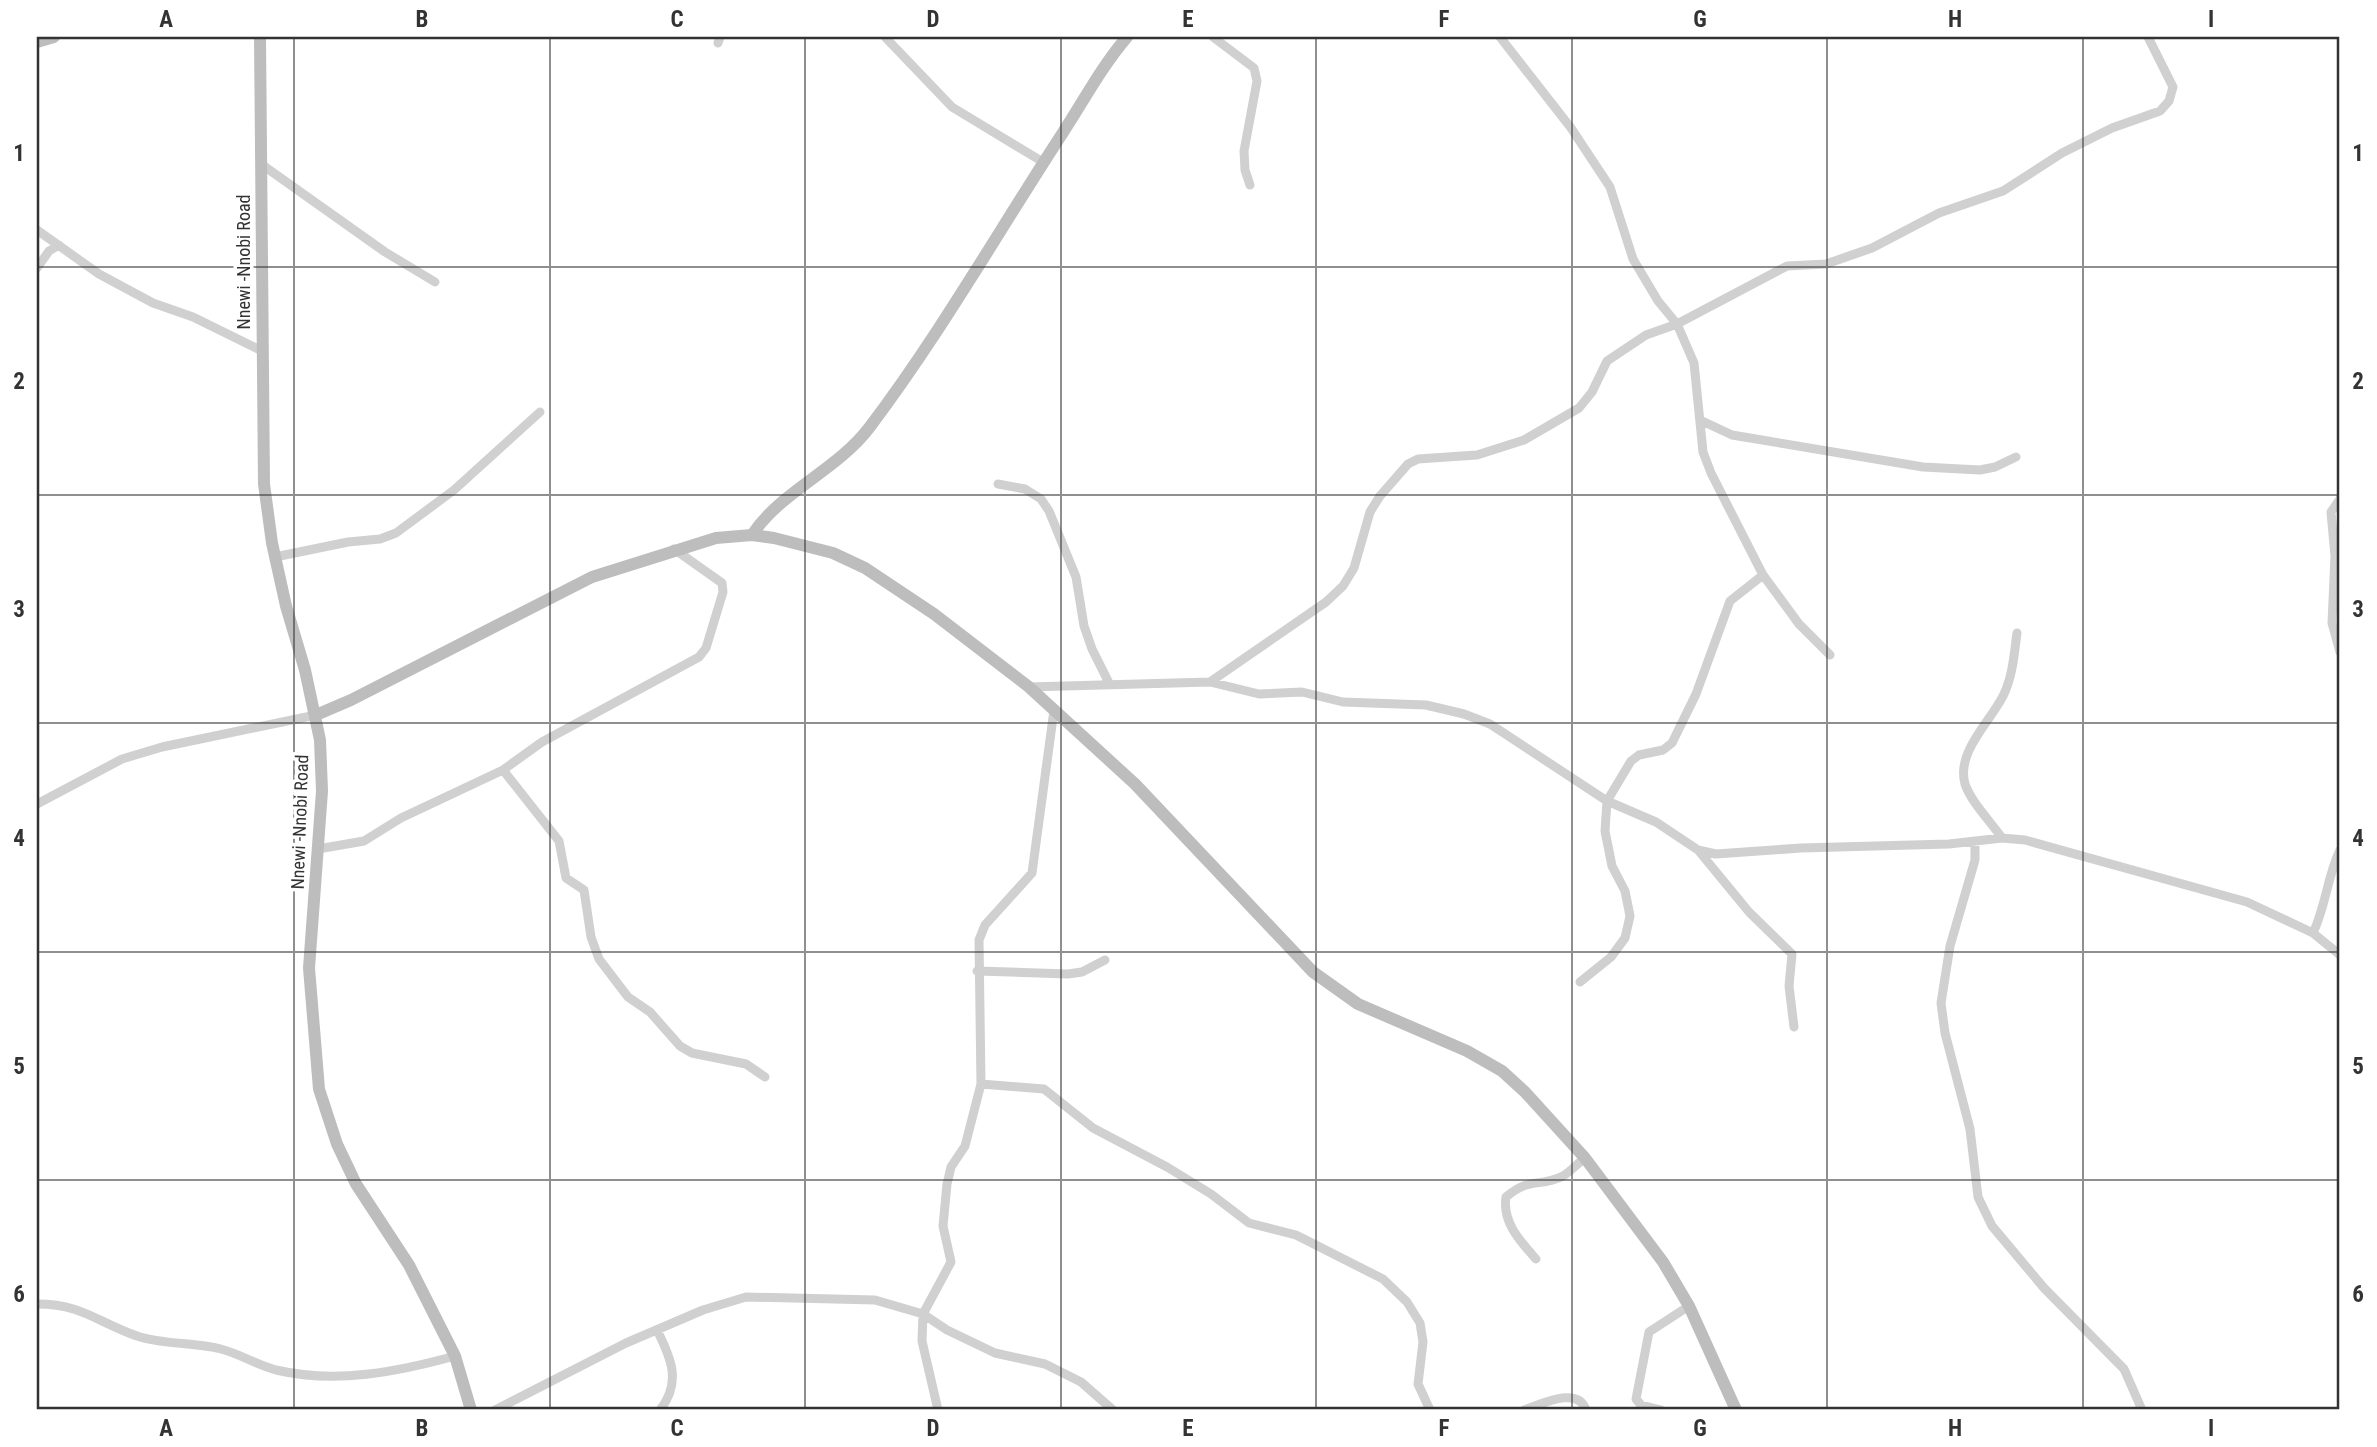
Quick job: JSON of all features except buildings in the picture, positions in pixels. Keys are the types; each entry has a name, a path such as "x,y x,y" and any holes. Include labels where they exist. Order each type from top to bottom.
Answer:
{"main road":[{"path":"37,42 54,37"},
{"name":"Nnewi -Nnobi Road","path":"260,37 264,484 275,557 316,715 322,792 309,968 319,1089 337,1144 356,1184 409,1265 455,1356 471,1410"},
{"path":"752,535 765,516 835,463 867,430 953,309 1043,162 1127,37"},
{"path":"316,715 352,700 592,577 674,549 716,538 752,535 815,547 865,568 934,614 1029,687 1135,784 1313,972 1358,1004 1467,1051 1502,1071 1584,1158 1663,1262 1689,1307 1736,1410"}],"street":[{"path":"885,37 952,107 1043,162"},
{"path":"1213,37 1254,68 1257,81 1244,151 1244,170 1250,185"},
{"path":"1500,37 1571,128 1610,187 1633,259 1658,301 1677,324 1694,363 1703,452 1711,472 1763,575 1799,624 1830,654"},
{"path":"1210,682 1326,602 1343,586 1354,568 1370,512 1408,464 1418,459 1477,455 1524,440 1555,425 1579,408 1592,392 1606,361 1617,351 1646,335 1677,324 1787,266 1842,260 1949,209 2003,191 2085,141 2160,111 2169,101 2173,87 2148,37"},
{"path":"261,164 385,252 435,282"},
{"path":"37,230 99,274 153,303 193,317 262,351"},
{"path":"37,268 49,251 59,245"},
{"path":"275,557 348,542 380,539 396,533 454,490 540,412"},
{"path":"1700,421 1732,435 1923,467 1980,470 1995,467 2016,457"},
{"path":"998,484 1025,489 1041,499 1049,512 1076,578 1088,638 1109,683"},
{"path":"2340,499 2331,512 2335,556 2332,623 2340,652"},
{"path":"318,849 364,841 401,818 503,770 542,742 699,657 706,648 723,592 722,583 674,549"},
{"path":"1580,982 1618,948 1625,938 1630,916 1625,891 1612,866 1605,831 1607,801 1631,761 1639,755 1663,750 1672,743 1696,694 1730,601 1763,575"},
{"path":"2002,838 1966,786 1964,775 1974,741 2004,695 2012,670 2017,633"},
{"path":"1029,687 1210,682 1259,694 1302,692 1343,702 1426,705 1464,714 1490,724 1607,801 1656,822 1698,850 1749,912 1792,954 1789,986 1794,1027"},
{"path":"939,1410 922,1341 923,1314 951,1262 943,1226 947,1184 951,1167 965,1146 981,1084 977,971 979,940 985,925 1032,873 1054,710"},
{"path":"37,804 122,759 174,744 316,715"},
{"path":"503,770 559,841 566,878 584,890 587,897 591,937 599,959 628,997 650,1012 680,1046 692,1052 746,1064 765,1077"},
{"path":"1698,850 1716,855 1801,848 1975,842 2002,838 2025,841 2247,902 2313,933 2340,955"},
{"path":"1975,842 1975,860 1950,946 1941,1003 1945,1033 1970,1129 1978,1197 1992,1226 2044,1288 2124,1369 2142,1410"},
{"path":"2313,933 2323,912 2328,881 2340,850"},
{"path":"977,971 1068,974 1082,972 1105,960"},
{"path":"981,1084 1044,1089 1093,1128 1212,1194 1249,1223 1296,1236 1383,1279 1407,1302 1420,1323 1423,1349 1418,1384 1430,1410"},
{"path":"1535,1259 1510,1224 1505,1209 1506,1197 1528,1182 1544,1182 1564,1175 1584,1158"},
{"path":"495,1410 656,1329 703,1310 746,1297 875,1300 923,1314 947,1330 995,1353 1045,1364 1081,1382 1113,1410"},
{"path":"37,1304 70,1306 135,1335 159,1342 220,1349 275,1370 355,1376 397,1372 455,1356"},
{"path":"1661,1410 1642,1405 1636,1399 1644,1343 1656,1325 1689,1307"},
{"path":"656,1329 673,1370 673,1388 660,1410"},
{"path":"1524,1410 1564,1398 1574,1398 1584,1404 1586,1410"}]}
